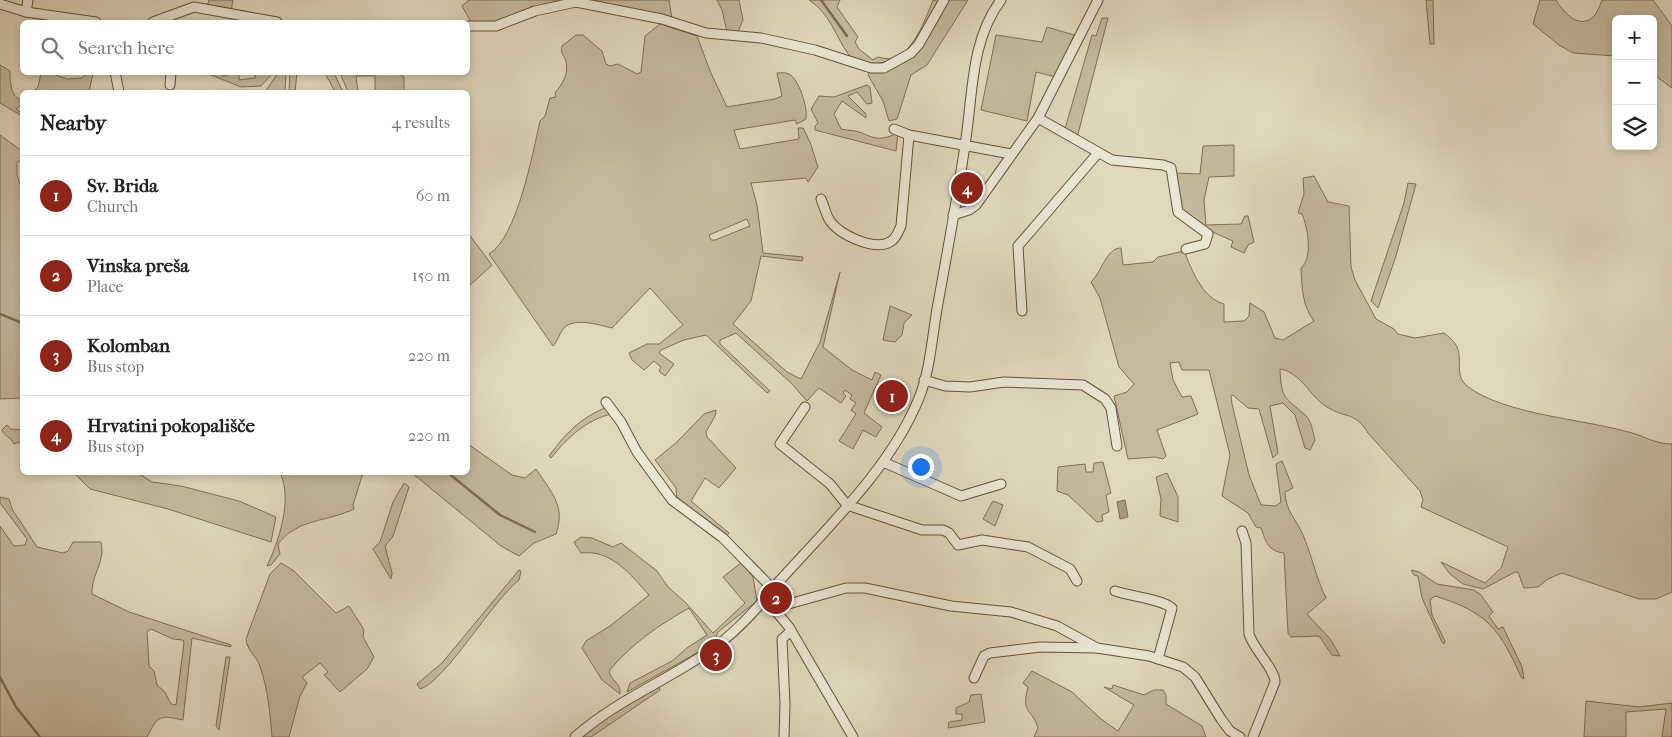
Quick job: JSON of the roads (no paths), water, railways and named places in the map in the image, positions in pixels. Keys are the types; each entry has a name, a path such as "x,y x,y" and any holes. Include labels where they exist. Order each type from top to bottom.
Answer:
{"street":[{"path":"26,12 28,0"},
{"path":"470,26 496,26 535,10 576,2 662,19 706,33 761,38 841,58 871,68 884,68 911,53 919,44 944,0"},
{"path":"575,737 604,713 704,655 748,620 769,592 792,569 883,462 911,415 924,380 965,145 978,51 990,15 1001,0"},
{"path":"953,215 969,210 976,205 1038,118 1098,0"},
{"path":"0,4 26,12 82,20"},
{"path":"158,20 194,7 266,20"},
{"path":"116,75 119,90"},
{"path":"170,85 171,75"},
{"path":"1038,118 1112,160 1163,165 1171,168 1178,212 1208,234 1205,244 1186,249"},
{"path":"894,130 909,135 1011,154"},
{"path":"822,199 830,222 852,238 873,245 888,244 895,239 901,226 909,135"},
{"path":"1022,310 1018,246 1098,153"},
{"path":"924,380 945,386 970,387 1004,382 1083,385 1105,399 1111,408 1117,446"},
{"path":"606,402 621,422 637,452 672,500 724,538 759,576 769,592 767,606 790,629 853,737"},
{"path":"805,407 780,444 830,484 846,505 922,530 943,530 958,545 982,540 1028,547 1070,568 1077,581"},
{"path":"883,462 961,496 1001,484"},
{"path":"1242,531 1246,543 1249,634 1253,647 1275,676 1275,682 1253,737"},
{"path":"790,629 785,605 792,569"},
{"path":"748,620 785,605 809,598 846,588 865,588 951,606 1011,612 1057,626 1097,648"},
{"path":"1115,591 1139,598 1164,602 1172,608 1158,659"},
{"path":"769,592 786,592 809,598"},
{"path":"784,737 785,704 782,639 790,629"},
{"path":"974,678 984,656 990,653 1040,647 1097,648 1158,659 1183,667 1195,677 1230,731 1240,737"}],"waterway":[{"path":"821,0 847,36"},
{"path":"0,314 20,322"},
{"path":"451,475 500,515 535,532"},
{"path":"0,677 16,707 40,737"}],"place":[{"name":"Hrvatini pokopališče","path":"967,188"},
{"name":"Sv. Brida","path":"892,396"},
{"name":"Vinska preša","path":"776,598"},
{"name":"Kolomban","path":"716,655"}]}
